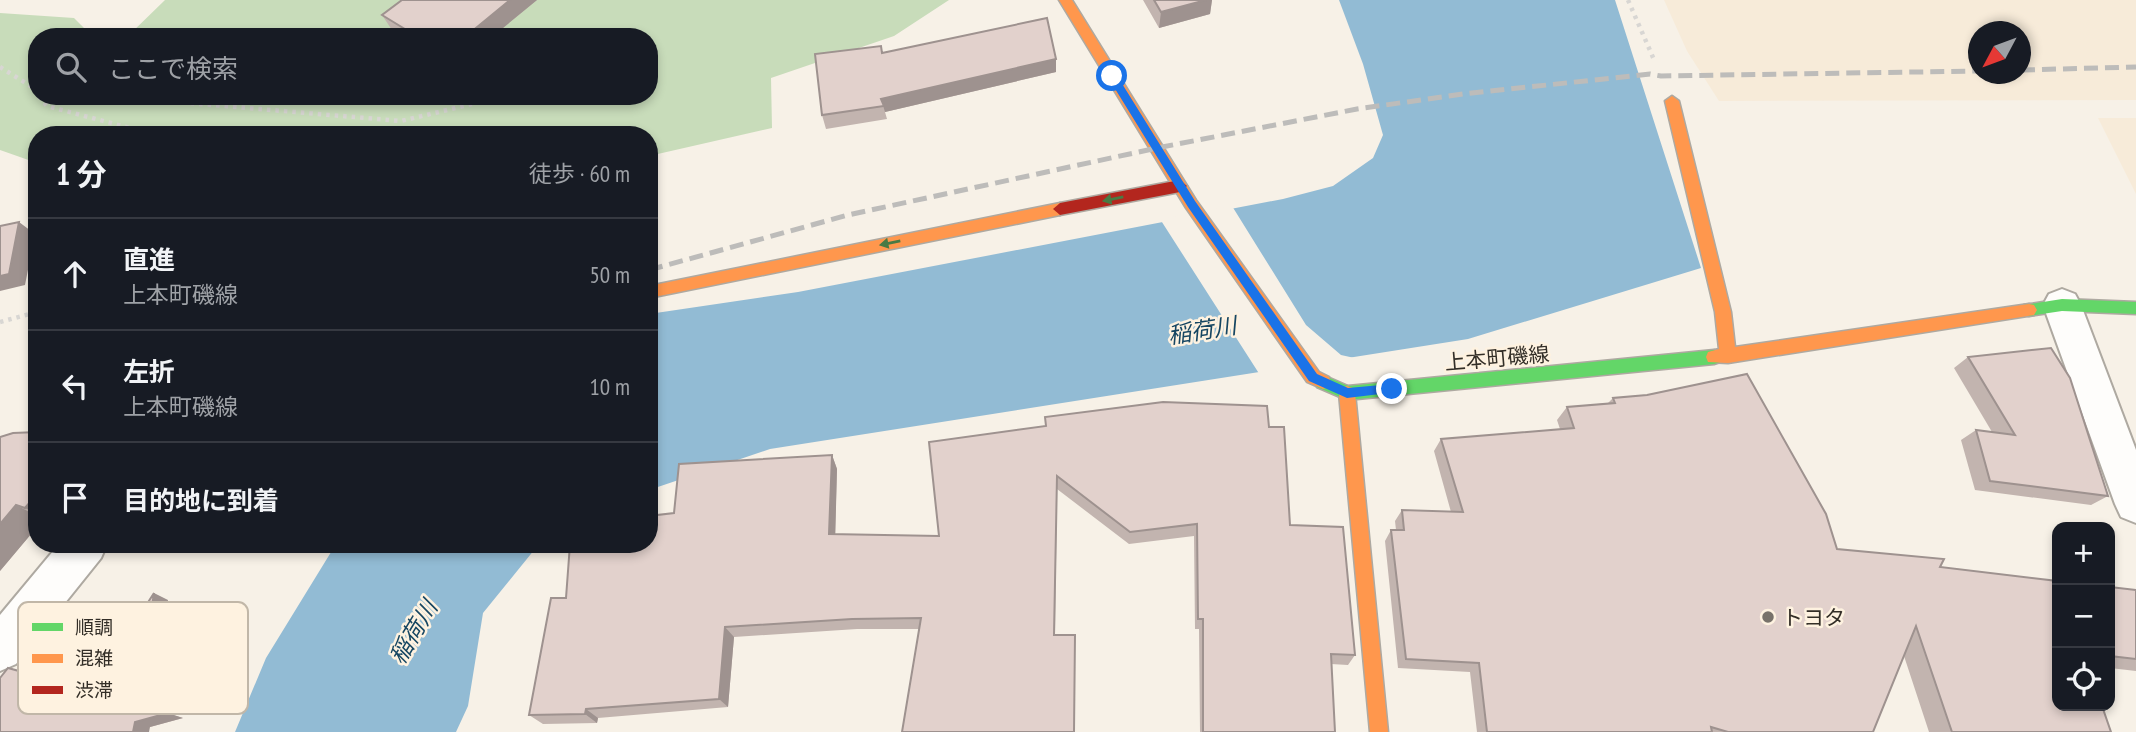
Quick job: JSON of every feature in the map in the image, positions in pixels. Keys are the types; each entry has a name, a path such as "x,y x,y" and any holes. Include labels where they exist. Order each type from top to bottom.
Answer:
{"street":[{"path":"1065,0 1191,204 1313,377 1347,393 1379,732"},
{"path":"1672,101 1723,312 1728,356"},
{"path":"658,290 726,274 1180,186"},
{"path":"2062,305 2136,504"},
{"name":"上本町磯線","path":"1347,393 1728,356 2062,305 2136,308"},
{"path":"38,602 79,553"},
{"path":"0,649 18,627"}],"path":[{"path":"1628,0 1672,101"},
{"path":"0,67 28,86"},
{"path":"46,105 122,126"},
{"path":"212,105 401,121 468,105"},
{"path":"0,322 28,314"}],"shaded area":[{"path":"1664,0 2136,0 2136,100 1719,101 1687,51"},
{"path":"2098,118 2136,118 2136,194"}],"green space":[{"path":"165,0 949,0 894,36 771,78 772,128 658,154 658,126 28,126 28,160 0,150 0,13 74,18 84,28 28,28 28,105 658,105 658,28 136,28"}],"water":[{"name":"稲荷川","path":"1339,0 1615,0 1701,268 1468,339 770,449 658,487 658,313 798,292 1283,199 1333,186 1373,158 1383,135 1363,64"},
{"name":"稲荷川","path":"330,553 532,553 483,613 468,706 456,732 235,732 243,714 248,714 248,701 266,658"}],"pier":[{"path":"1232,206 1306,325 1341,355 1359,359 1260,375 1160,219"}],"building":[{"path":"402,0 510,0 476,28 403,28 382,15"},
{"path":"1154,0 1206,0 1161,12"},
{"path":"1047,18 1056,59 881,99 884,106 822,115 815,54 881,46 882,53"},
{"path":"19,222 9,274 0,276 0,226"},
{"path":"2051,348 2070,378 2108,496 1990,481 1976,430 2015,435 1968,357"},
{"path":"1747,374 1826,514 1837,549 1944,559 1940,567 2052,580 2052,711 2104,711 2111,732 1952,732 1916,626 1873,732 1728,732 1711,727 1712,732 1487,732 1479,663 1406,659 1391,530 1404,530 1402,510 1463,512 1441,439 1574,428 1567,407 1615,403 1613,398 1647,395"},
{"path":"1163,402 1267,406 1269,427 1284,427 1290,525 1343,527 1355,655 1331,654 1335,732 1203,732 1203,619 1198,619 1197,524 1130,532 1057,476 1054,635 1075,635 1074,732 902,732 921,618 852,619 725,627 719,699 586,709 585,714 529,715 551,598 566,598 569,553 658,553 658,515 674,513 679,464 832,455 829,534 939,536 929,442 1046,426 1045,417"},
{"path":"28,432 28,504 25,508 16,505 0,524 0,437"},
{"path":"2115,588 2136,590 2136,659 2115,657"},
{"path":"8,668 18,671 18,714 164,714 135,722 133,732 0,732 0,678"}],"railway":[{"path":"2031,70 2136,67"},
{"path":"658,268 848,215 1157,148 1357,109 1463,94 1650,74 1968,71"}],"traffic: fast":[{"path":"2029,310 2062,305 2136,308"},
{"path":"1323,382 1347,393 1714,357"}],"traffic: slow":[{"path":"1065,0 1191,204 1313,377 1323,382"},
{"path":"1672,101 1723,312 1728,356"},
{"path":"658,290 1060,209"},
{"path":"1714,357 2029,310"},
{"path":"1347,393 1379,732"}],"traffic: jam":[{"path":"1060,209 1180,186"}],"place":[{"name":"トヨタ","path":"1768,617"}],"route":[{"path":"1112,76 1191,204 1313,377 1347,393 1392,389"}]}
